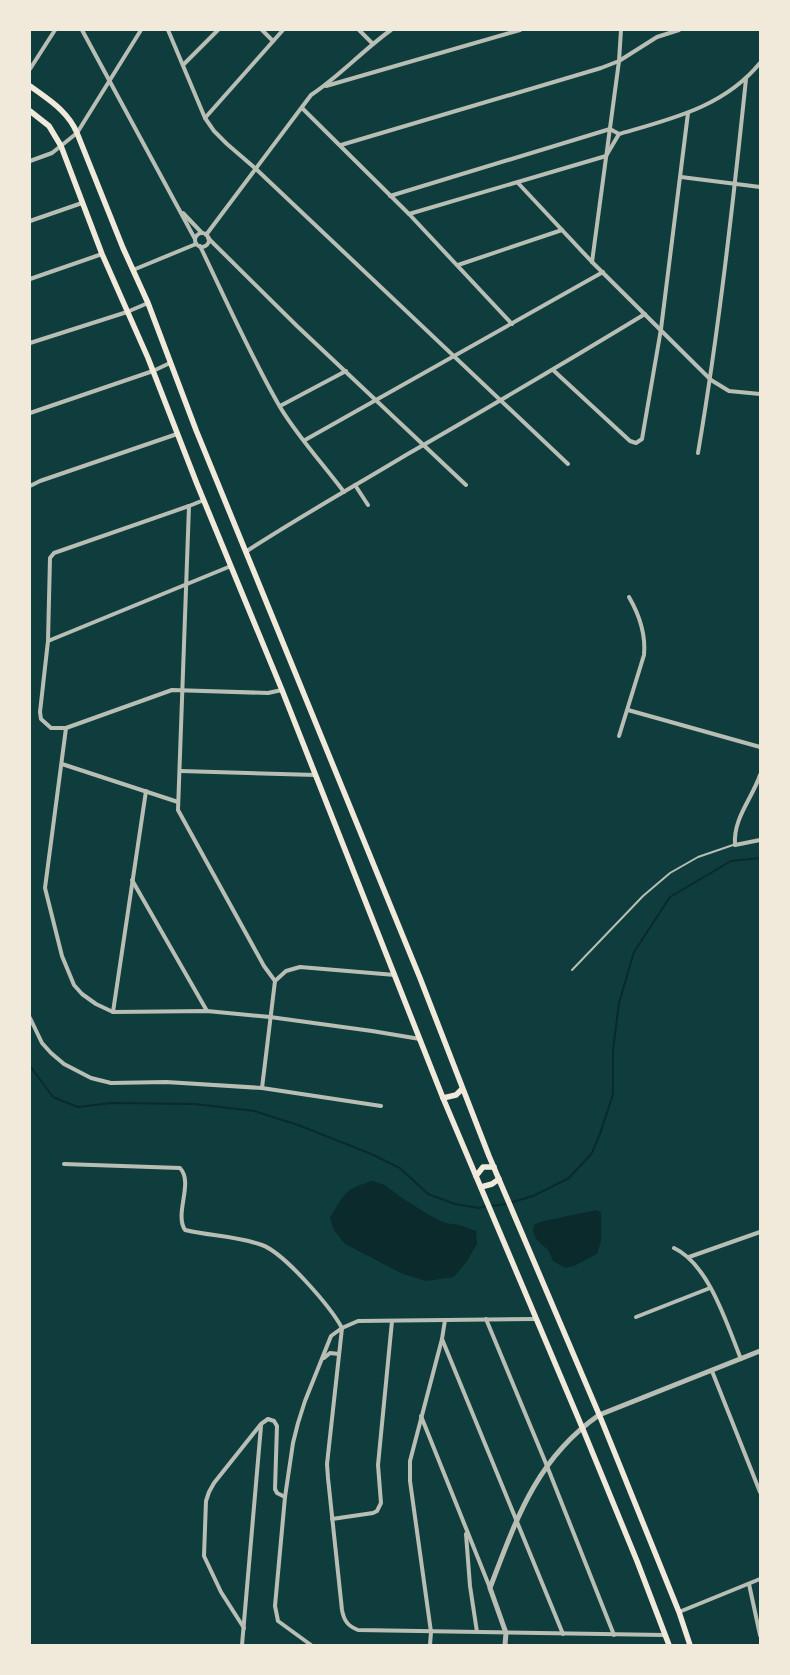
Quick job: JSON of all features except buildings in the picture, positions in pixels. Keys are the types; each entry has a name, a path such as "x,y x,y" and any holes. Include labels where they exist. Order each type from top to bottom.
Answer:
{"main road":[{"path":"30,86 64,112 74,125 123,248 148,303 196,430 420,978 494,1168 599,1415 679,1612 690,1645"},
{"path":"30,111 50,126 61,146 102,254 153,371 282,690 443,1098 637,1560 668,1645"},
{"path":"443,1098 452,1097 462,1089"},
{"path":"476,1176 483,1167 494,1168"},
{"path":"481,1187 492,1184 499,1179"}],"street":[{"path":"30,69 55,30"},
{"path":"82,30 180,210 244,339 280,406 344,492"},
{"path":"30,161 52,153 77,133 141,30"},
{"path":"168,30 184,64 205,118 214,131 568,464"},
{"path":"184,64 218,30"},
{"path":"262,30 272,41"},
{"path":"205,118 283,30"},
{"path":"359,30 372,43"},
{"path":"134,270 197,243 206,245 206,235 312,95 325,86 372,43 391,30"},
{"path":"325,86 520,30"},
{"path":"592,262 619,61 621,30"},
{"path":"341,145 589,72 619,61 657,37 679,30"},
{"path":"409,214 606,156 619,134 688,113 725,96 760,63"},
{"path":"698,453 711,380 746,78"},
{"path":"302,108 409,214 512,324"},
{"path":"553,370 634,443 642,439 661,329 688,113"},
{"path":"390,196 610,129 619,134"},
{"path":"681,177 760,187"},
{"path":"518,183 592,262 711,380 729,391 760,394"},
{"path":"30,220 82,203"},
{"path":"180,210 466,485"},
{"path":"458,265 562,230"},
{"path":"197,243 196,235 206,235"},
{"path":"30,278 102,254"},
{"path":"305,440 603,272"},
{"path":"30,343 127,312 148,303"},
{"path":"247,551 303,514 355,486 645,314"},
{"path":"30,413 153,371 170,363"},
{"path":"280,406 346,371"},
{"path":"30,486 178,434"},
{"path":"355,486 368,505"},
{"path":"204,500 54,554 50,558 48,641 40,716 44,723 51,728 66,728 164,692 184,690 268,693 282,690"},
{"path":"190,506 178,810 264,966 276,981"},
{"path":"48,641 232,566"},
{"path":"619,736 644,655 646,641 639,614 629,597"},
{"path":"628,710 760,747"},
{"path":"66,728 45,888 62,956 74,986 90,1000 113,1012 207,1011 270,1017 421,1039"},
{"path":"62,764 178,802"},
{"path":"181,771 316,775"},
{"path":"760,775 737,824 735,833 736,844 760,840"},
{"path":"113,1012 146,792"},
{"path":"132,880 207,1011"},
{"path":"262,1088 276,981 286,970 300,967 395,975"},
{"path":"30,1018 42,1043 51,1053 64,1064 92,1078 111,1082 166,1082 262,1088 381,1106"},
{"path":"64,1164 180,1168 185,1180 181,1218 185,1230 252,1242 270,1249 281,1257 325,1303 342,1328 327,1464 342,1610 343,1618 347,1624 358,1630 664,1635"},
{"path":"689,1257 760,1232"},
{"path":"674,1248 689,1257 710,1288 741,1359"},
{"path":"636,1317 710,1288"},
{"path":"486,1319 614,1635"},
{"path":"311,1645 282,1624 275,1614 275,1606 285,1497 293,1442 298,1423 331,1336 342,1328 358,1321 536,1319"},
{"path":"430,1645 432,1632 410,1471 412,1450 442,1339 445,1320"},
{"path":"332,1519 373,1513 381,1503 378,1465 392,1321"},
{"path":"442,1339 564,1634"},
{"path":"490,1588 528,1495 547,1466 582,1427 599,1415 760,1351"},
{"path":"320,1362 330,1353 339,1354"},
{"path":"712,1371 760,1492"},
{"path":"421,1415 490,1588 506,1633 505,1645"},
{"path":"244,1628 221,1592 204,1556 206,1501 214,1483 261,1424 268,1419 274,1421 277,1426 275,1489 277,1493 285,1497"},
{"path":"242,1645 261,1424"},
{"path":"466,1529 469,1576 477,1632"},
{"path":"679,1612 760,1579"},
{"path":"749,1584 760,1636"}],"lane":[{"path":"572,970 643,896 670,873 682,865 736,844"}],"water":[{"path":"372,1181 385,1185 402,1198 445,1223 459,1225 476,1231 477,1244 467,1261 454,1277 426,1281 403,1274 345,1244 334,1230 330,1218 350,1190"},
{"path":"596,1210 601,1212 601,1241 597,1254 574,1266 565,1268 553,1261 548,1250 536,1239 533,1231 534,1225 540,1222"}],"waterway":[{"path":"491,1206 506,1204 533,1196 569,1178 592,1153 613,1094 613,1050 619,1003 634,952 670,897 731,861 760,858"},
{"path":"30,1066 53,1097 78,1107 111,1103 195,1104 254,1111 298,1125 369,1153 400,1168 428,1194 455,1204 479,1208 486,1206"}]}
